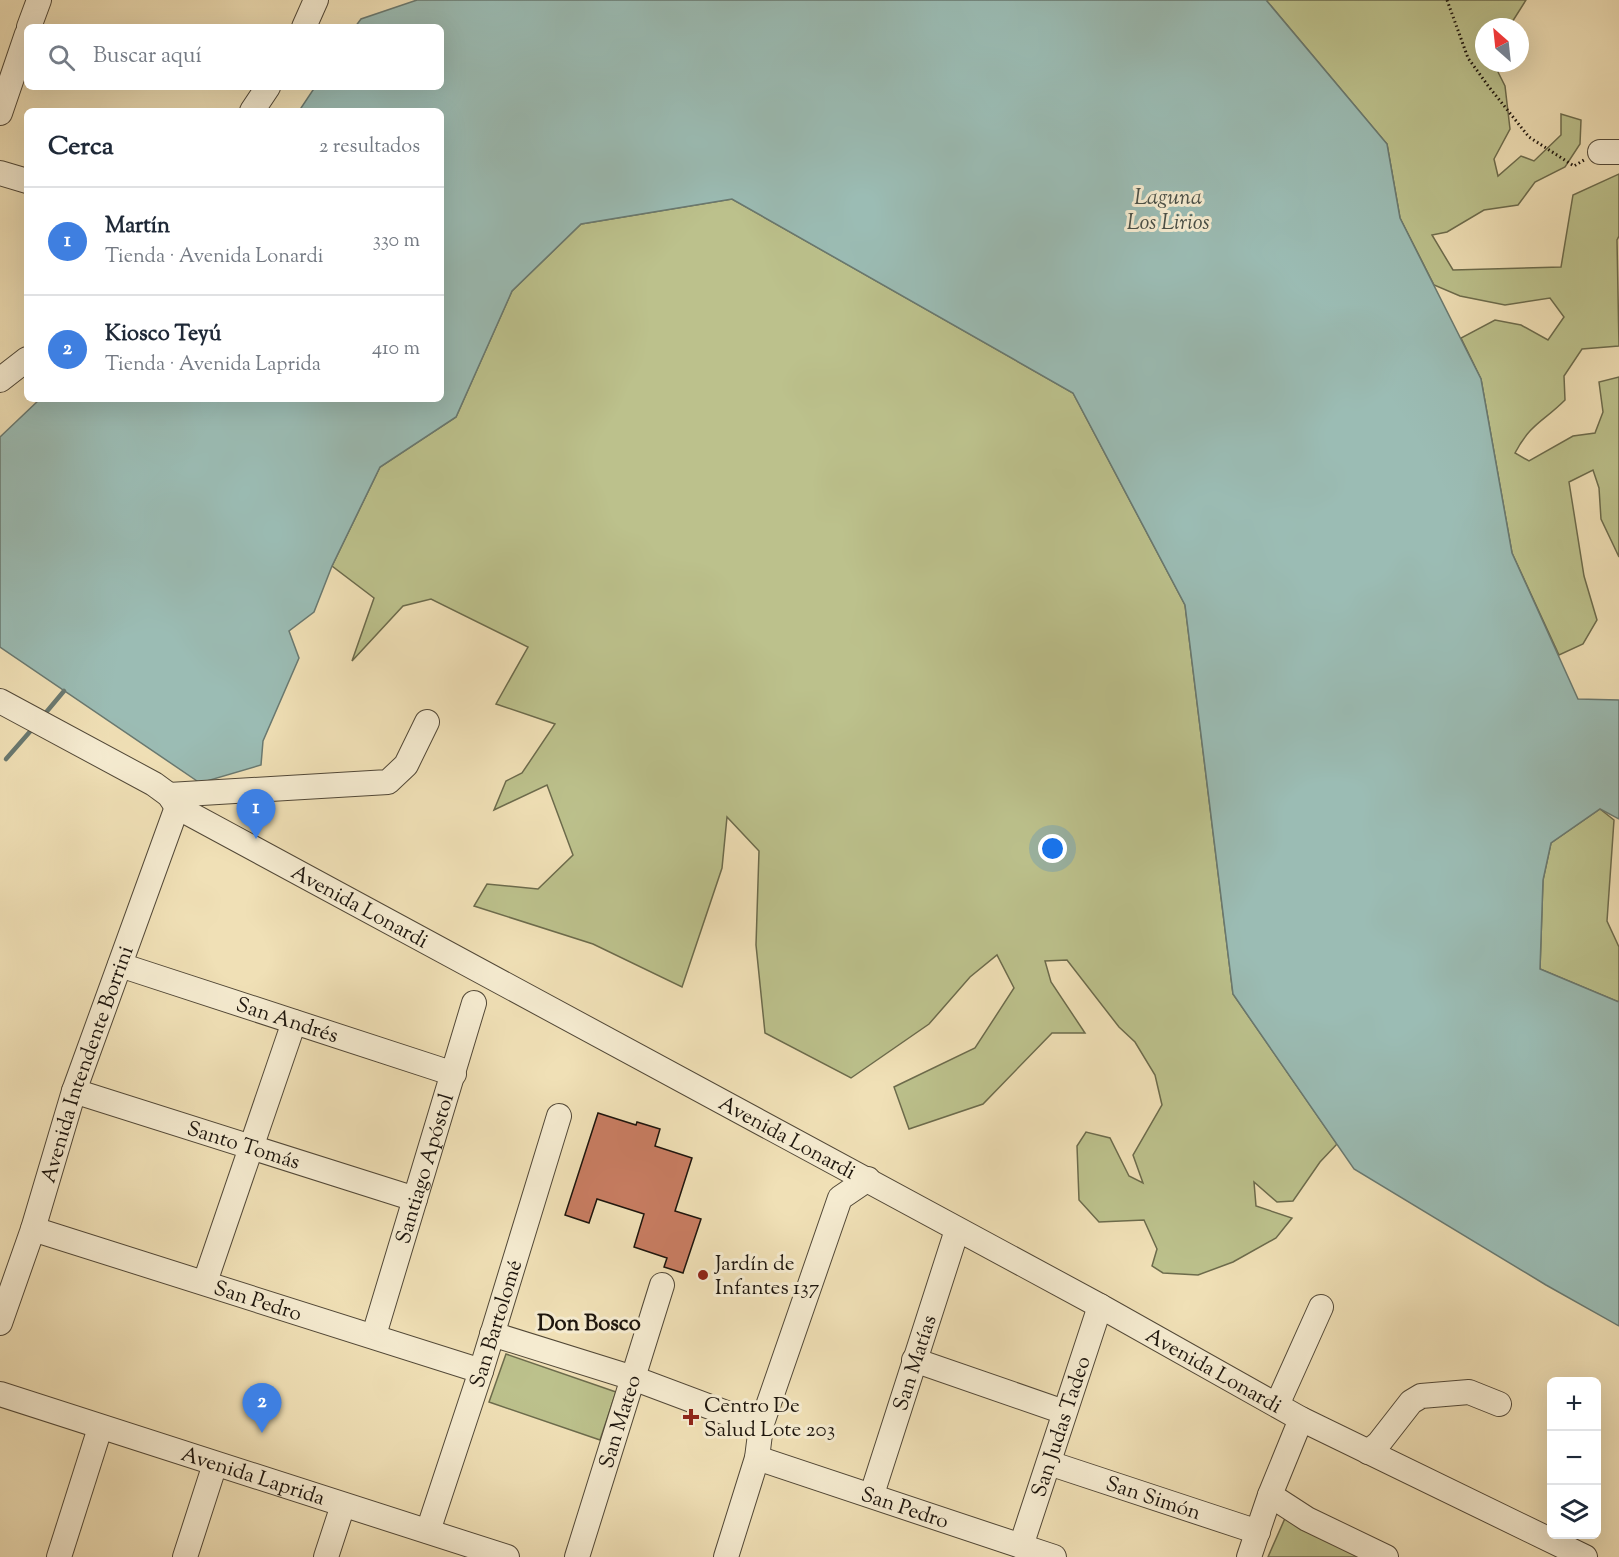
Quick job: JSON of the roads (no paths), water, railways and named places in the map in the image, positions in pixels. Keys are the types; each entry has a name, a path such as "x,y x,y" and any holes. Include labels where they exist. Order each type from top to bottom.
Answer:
{"street":[{"path":"30,24 39,0"},
{"path":"305,24 316,0"},
{"path":"0,113 24,43"},
{"path":"254,108 266,90"},
{"path":"0,173 24,180"},
{"path":"0,381 24,361"},
{"name":"Avenida Lonardi","path":"0,701 154,784 173,801 1100,1306 1301,1419 1585,1557"},
{"path":"173,801 388,782 406,765 427,722"},
{"name":"Avenida Intendente Borrini","path":"0,1323 33,1229 74,1091 120,965 173,801"},
{"name":"San Andrés","path":"120,965 453,1074"},
{"name":"Santiago Apóstol","path":"374,1335 474,1003"},
{"path":"205,1282 294,1022"},
{"name":"Santo Tomás","path":"74,1091 415,1199"},
{"name":"San Bartolomé","path":"428,1531 481,1371 559,1116"},
{"path":"726,1557 757,1458 761,1426 840,1198 868,1179"},
{"name":"San Pedro","path":"33,1229 374,1335 481,1371"},
{"name":"San Matías","path":"872,1494 957,1230"},
{"name":"San Mateo","path":"577,1557 662,1285"},
{"name":"San Judas Tadeo","path":"1021,1546 1100,1306"},
{"path":"1277,1406 1321,1307"},
{"path":"492,1334 633,1378 761,1426"},
{"path":"915,1360 1064,1412"},
{"path":"1368,1452 1379,1443 1411,1402 1420,1396 1469,1392 1499,1404"},
{"name":"Avenida Laprida","path":"0,1394 100,1428 428,1531 454,1549 507,1557"},
{"path":"1249,1557 1270,1495 1301,1419"},
{"path":"59,1557 100,1428"},
{"name":"San Pedro","path":"757,1458 872,1494 1054,1557"},
{"name":"San Simón","path":"1049,1463 1258,1532"},
{"path":"185,1557 215,1464"},
{"path":"1270,1495 1307,1519 1386,1557"},
{"path":"326,1557 343,1505"}],"water":[{"name":"Laguna Los Lirios","path":"417,0 1266,0 1387,144 1400,218 1481,379 1512,553 1578,699 1619,700 1619,819 1600,809 1551,843 1543,880 1540,969 1619,1002 1619,1326 1546,1285 1354,1169 1233,994 1185,605 1073,393 732,199 581,224 512,291 456,417 380,467 332,566 314,612 289,631 299,658 263,741 261,765 200,783 0,647 0,437 37,402 444,402 444,108 301,108 313,90 444,90 444,24 357,24 361,19"}],"waterway":[{"path":"43,716 64,691"},
{"path":"6,759 34,727"}],"place":[{"name":"Martín","path":"256,839"},
{"name":"Jardín de Infantes 137","path":"703,1275"},
{"name":"Centro De Salud Lote 203","path":"691,1417"},
{"name":"Kiosco Teyú","path":"262,1433"}],"district":[{"name":"Don Bosco","path":"589,1322"}]}
